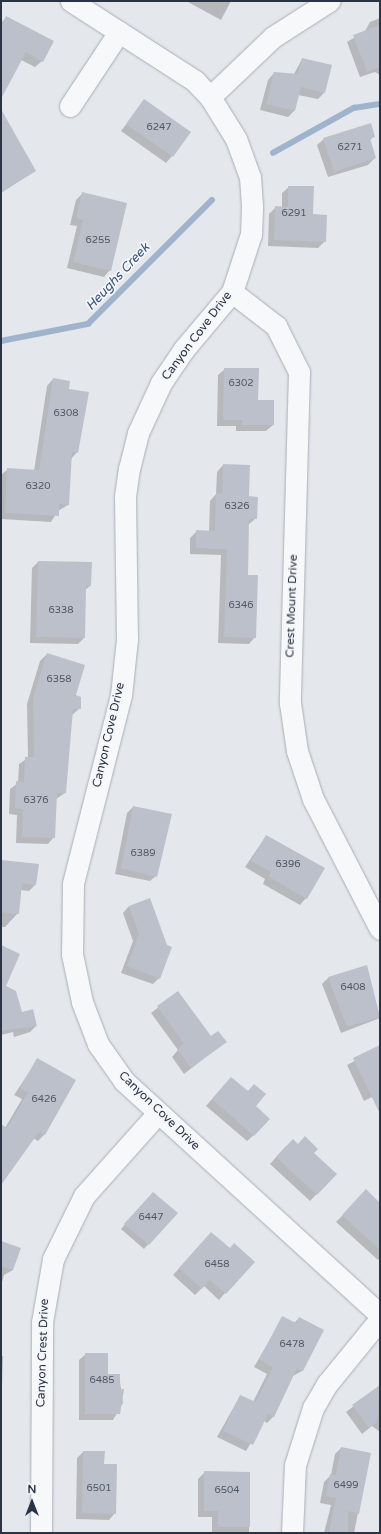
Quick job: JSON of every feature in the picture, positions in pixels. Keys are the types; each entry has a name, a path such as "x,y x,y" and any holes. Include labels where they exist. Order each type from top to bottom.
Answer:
{"street":[{"name":"Canyon Cove Drive","path":"71,1 195,80 210,96 236,139 250,177 251,234 232,292 184,349 161,383 138,433 125,498 129,594 121,696 73,884 72,954 82,1002 98,1044 124,1080 158,1113 380,1315"},
{"path":"210,96 273,37 329,1"},
{"path":"70,106 119,32"},
{"name":"Crest Mount Drive","path":"232,292 276,326 298,372 290,696 296,744 313,799 380,929"},
{"name":"Canyon Crest Drive","path":"41,1533 42,1322 53,1259 84,1196 158,1113"},
{"path":"292,1533 295,1465 313,1408 328,1384 380,1319"}],"building":[{"path":"6,16 54,41 43,62 26,52 1,99 1,26"},
{"path":"380,25 380,67 367,72 353,35"},
{"path":"302,58 332,65 325,93 301,87 295,111 266,104 274,72 298,74"},
{"path":"144,99 191,132 173,157 126,124"},
{"path":"1,109 36,171 1,192"},
{"path":"371,123 375,137 370,138 376,158 334,172 323,138"},
{"path":"288,186 314,186 313,214 327,215 326,242 274,240 275,206 288,207"},
{"path":"82,192 127,203 111,271 73,262 83,220 76,218"},
{"path":"224,368 259,368 258,400 274,400 274,425 242,425 242,420 223,420"},
{"path":"53,378 70,381 69,389 89,392 78,453 72,452 69,505 59,504 59,516 5,513 7,468 39,470"},
{"path":"223,464 250,465 249,496 258,497 257,519 249,519 248,575 258,575 256,638 224,637 227,549 196,548 196,530 215,531 216,493 222,494"},
{"path":"38,561 92,562 91,586 86,586 85,638 36,637"},
{"path":"47,653 85,665 76,695 81,697 81,709 73,709 66,793 57,793 55,838 22,837 23,809 15,808 16,781 24,782 25,757 34,757 33,697"},
{"path":"133,806 172,814 157,877 121,868"},
{"path":"266,835 325,868 307,899 269,877 271,872 251,861"},
{"path":"1,860 39,864 36,885 22,883 19,914 1,912"},
{"path":"150,898 167,945 172,947 160,979 127,966 139,934 129,906"},
{"path":"1,945 20,954 6,986 16,991 22,1012 33,1009 37,1026 1,1031"},
{"path":"367,965 380,1017 347,1027 328,977"},
{"path":"178,991 211,1036 218,1031 227,1042 191,1068 177,1049 184,1044 157,1006"},
{"path":"380,1045 380,1114 353,1058"},
{"path":"37,1058 76,1080 45,1135 39,1132 1,1185 1,1124 7,1128 28,1093 20,1088"},
{"path":"231,1077 248,1091 254,1084 266,1094 256,1106 270,1119 254,1136 212,1099"},
{"path":"305,1136 318,1149 314,1153 337,1174 317,1195 276,1157 293,1139 298,1144"},
{"path":"366,1189 380,1203 380,1250 342,1215"},
{"path":"153,1192 178,1213 149,1245 124,1224"},
{"path":"211,1232 230,1248 234,1243 255,1262 226,1294 210,1280 202,1289 179,1268"},
{"path":"1,1241 21,1248 13,1270 1,1266"},
{"path":"282,1316 296,1323 299,1317 324,1330 303,1371 297,1368 274,1417 268,1414 253,1445 223,1431 240,1395 256,1402 273,1367 259,1360"},
{"path":"85,1353 108,1353 108,1374 120,1374 120,1389 124,1389 120,1414 85,1414"},
{"path":"380,1385 377,1422 369,1428 352,1405"},
{"path":"341,1447 371,1453 359,1514 348,1511 348,1533 329,1533 336,1498 326,1496 330,1474 336,1475"},
{"path":"83,1451 105,1451 104,1464 117,1464 116,1514 82,1513"},
{"path":"204,1471 250,1472 250,1527 218,1527 218,1511 204,1511"}],"waterway":[{"name":"Heughs Creek","path":"273,153 354,108 380,104"},
{"name":"Heughs Creek","path":"1,341 88,324 212,200"}]}
